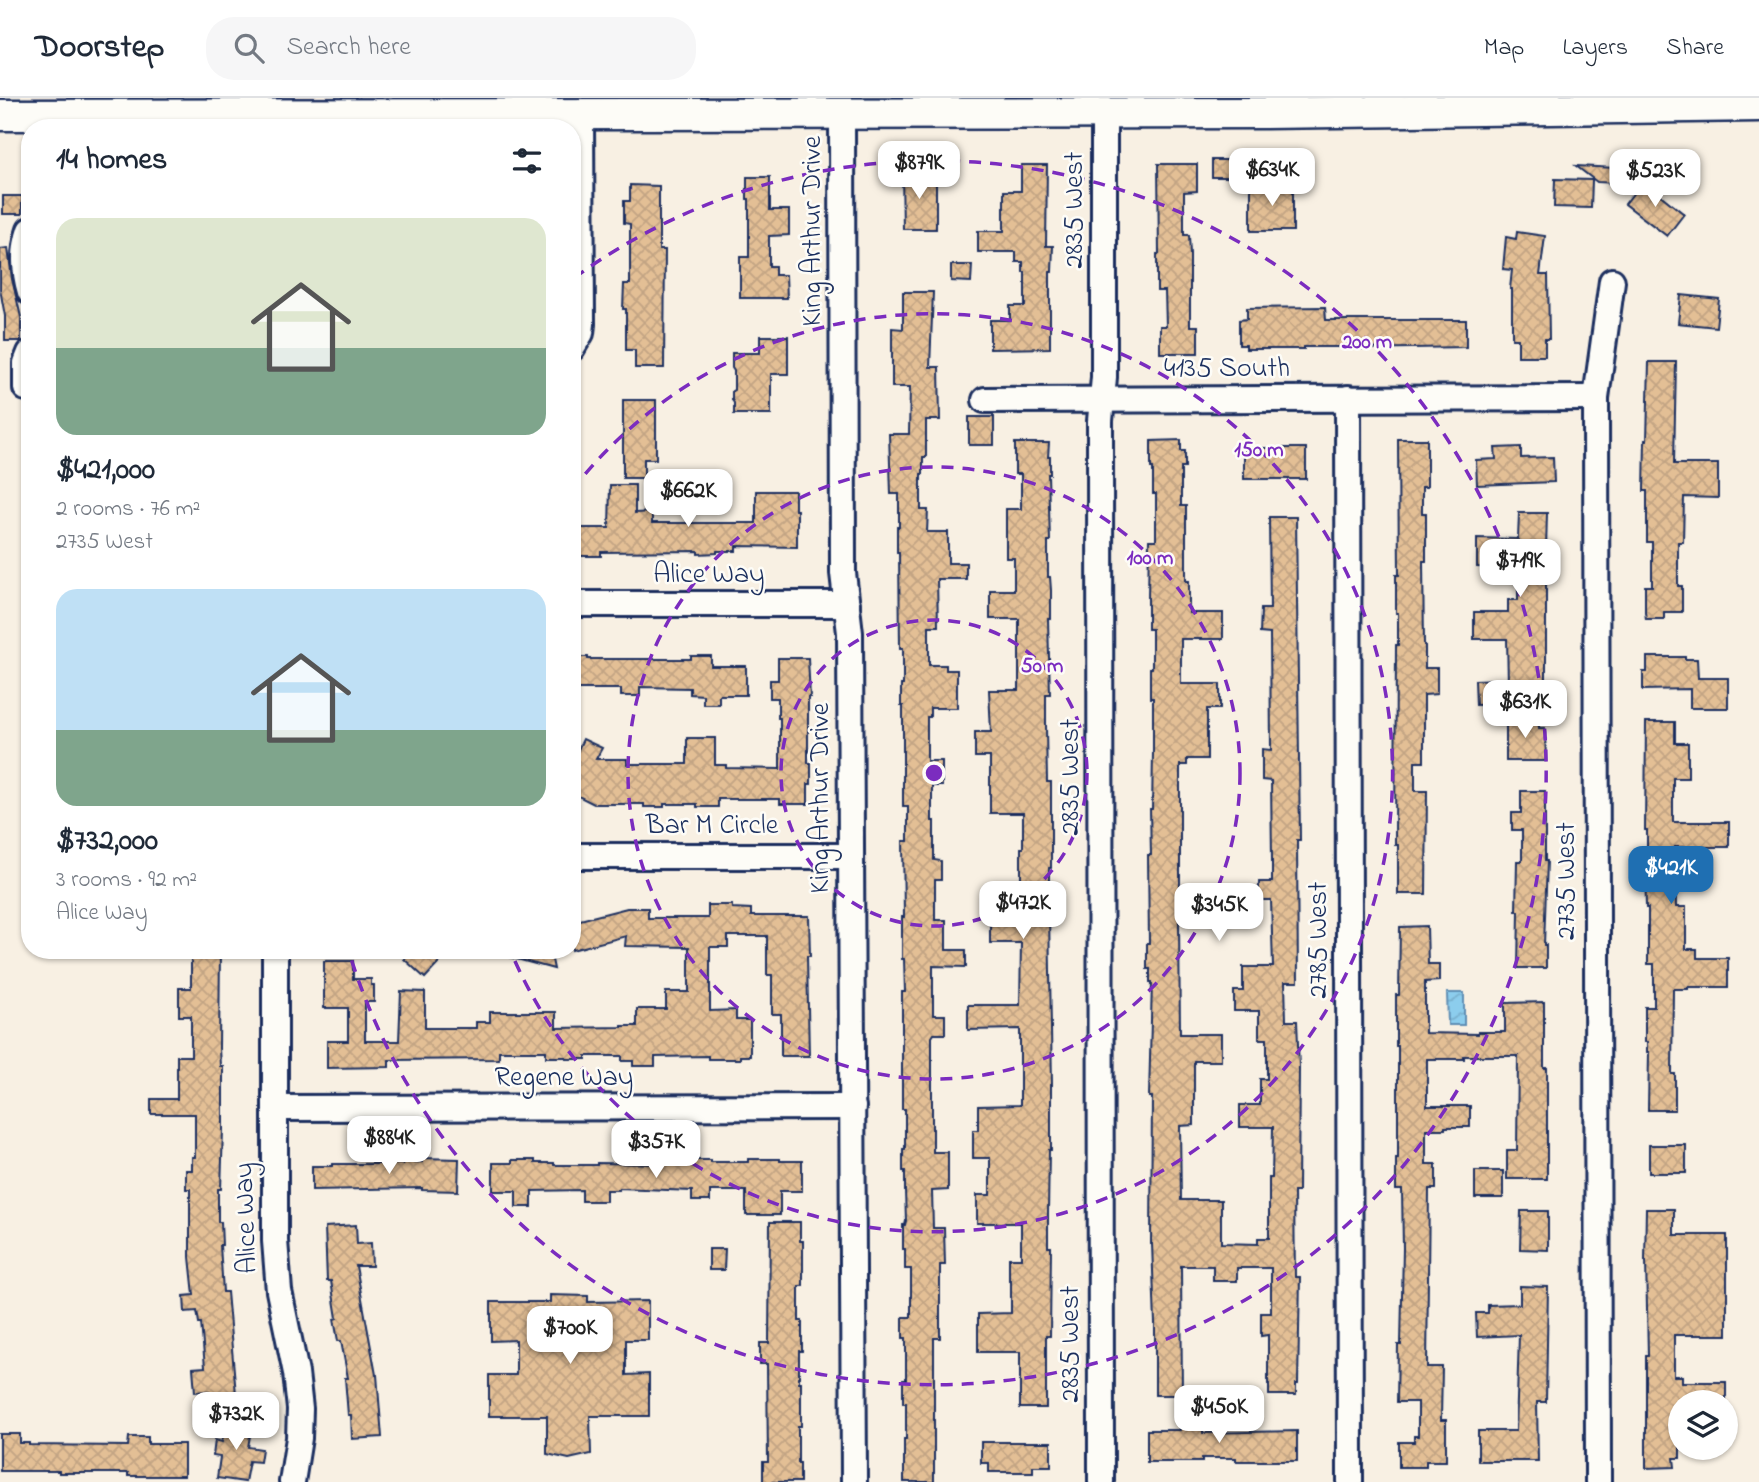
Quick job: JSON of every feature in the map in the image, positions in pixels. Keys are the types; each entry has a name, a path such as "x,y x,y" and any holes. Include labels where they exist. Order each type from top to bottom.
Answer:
{"main road":[{"path":"192,119 842,113 1039,106 1104,114 1266,106 1759,106"},
{"path":"0,115 24,119"}],"street":[{"name":"King Arthur Drive","path":"842,113 843,573 850,634 854,1482"},
{"path":"581,114 581,333"},
{"name":"2835 West","path":"1101,1482 1100,421 1104,377 1104,114"},
{"name":"2735 West","path":"1598,1482 1596,398 1612,281"},
{"name":"2785 West","path":"1348,398 1350,1482"},
{"name":"4135 South","path":"985,400 1596,398"},
{"name":"Alice Way","path":"581,604 847,604"},
{"name":"Bar M Circle","path":"581,856 851,856"},
{"name":"Alice Way","path":"275,959 275,1241 279,1292 296,1373 300,1409 299,1438 292,1482"},
{"name":"Regene Way","path":"275,1108 853,1107"}],"water":[{"path":"1447,993 1464,993 1464,1025 1448,1025"}],"building":[{"path":"1212,160 1229,160 1229,177 1212,177"},
{"path":"1158,164 1197,164 1197,191 1184,192 1184,235 1189,235 1190,326 1198,326 1198,353 1160,353 1160,326 1166,326 1165,291 1157,291"},
{"path":"1021,165 1047,165 1046,246 1053,246 1050,272 1050,348 990,349 990,320 1010,320 1010,306 1025,306 1025,272 1023,262 1016,262 1016,252 978,252 978,231 1004,231 1004,191 1021,191"},
{"path":"1576,166 1616,168 1616,183 1597,182"},
{"path":"936,173 936,229 903,229 902,174"},
{"path":"747,177 770,177 770,210 789,210 789,235 769,236 769,266 775,266 775,275 786,275 787,298 740,298 740,257 749,257"},
{"path":"1555,179 1592,180 1591,208 1554,207"},
{"path":"1643,181 1684,214 1667,236 1625,204"},
{"path":"630,185 659,186 659,250 665,250 664,368 635,368 635,350 626,350 626,309 623,309 624,284 630,284 630,224 624,223 624,201 630,201"},
{"path":"1251,185 1293,185 1293,231 1251,231"},
{"path":"3,196 21,196 21,214 3,214"},
{"path":"1517,232 1545,236 1540,275 1548,275 1549,339 1545,339 1545,356 1518,356 1518,339 1512,339 1512,270 1503,269 1506,237 1516,239"},
{"path":"8,248 21,317 21,341 5,341 5,316 0,289 0,249"},
{"path":"951,265 972,265 971,282 951,281"},
{"path":"903,292 933,292 930,367 939,367 940,420 926,420 921,510 928,510 927,532 948,532 948,563 966,563 966,579 937,579 938,626 929,626 929,665 946,665 946,670 957,670 957,708 930,708 930,717 927,717 927,761 942,761 942,786 932,786 934,860 941,861 941,880 935,880 935,920 946,920 946,950 966,950 966,967 933,966 933,1015 945,1015 945,1034 934,1034 932,1037 933,1152 948,1152 948,1190 932,1191 933,1228 944,1228 945,1265 940,1265 940,1338 934,1338 934,1482 904,1482 906,1403 903,1403 903,1380 906,1380 906,1338 903,1338 903,1317 911,1317 911,1269 905,1269 903,1249 903,1225 906,1221 903,1171 905,1109 902,1109 902,992 905,992 902,959 903,841 908,841 908,806 903,806 903,648 900,648 897,552 899,494 891,494 889,434 909,434 910,387 892,387 892,328 903,329"},
{"path":"1681,295 1719,299 1716,327 1678,323"},
{"path":"1325,307 1326,320 1466,320 1466,347 1246,349 1246,345 1239,345 1239,320 1247,319 1247,308"},
{"path":"760,336 788,336 788,374 771,374 771,414 734,414 732,353 760,353"},
{"path":"1649,362 1676,362 1674,464 1718,464 1718,498 1684,497 1683,542 1678,542 1678,586 1682,586 1682,612 1664,612 1664,619 1646,619 1645,612 1645,586 1652,586 1652,542 1647,542 1647,491 1644,491"},
{"path":"623,400 656,400 656,459 644,459 644,478 623,478"},
{"path":"969,417 994,417 994,445 969,445"},
{"path":"1398,439 1427,439 1427,487 1422,487 1422,513 1426,513 1426,561 1423,561 1424,645 1425,668 1437,668 1437,694 1424,695 1424,762 1415,762 1415,791 1427,791 1426,894 1398,894 1398,845 1395,845"},
{"path":"1181,440 1181,451 1185,451 1185,467 1181,467 1181,506 1186,506 1186,581 1189,581 1189,613 1223,613 1223,639 1181,639 1181,684 1220,684 1220,709 1207,709 1207,759 1187,759 1187,765 1180,765 1180,888 1222,887 1222,920 1179,920 1180,1034 1221,1034 1221,1061 1194,1061 1194,1125 1180,1126 1181,1200 1221,1200 1221,1243 1258,1244 1258,1238 1269,1238 1269,1178 1272,1178 1273,1127 1240,1127 1240,1105 1260,1105 1260,1079 1267,1079 1267,1039 1259,1039 1259,1011 1234,1011 1234,991 1243,991 1243,967 1273,967 1271,900 1259,900 1259,882 1272,882 1271,781 1262,780 1262,749 1271,750 1270,634 1260,633 1261,609 1270,609 1269,517 1296,517 1300,840 1297,840 1298,982 1285,982 1286,1021 1297,1021 1299,1067 1298,1192 1294,1192 1295,1277 1300,1277 1296,1395 1269,1395 1268,1335 1261,1336 1261,1313 1271,1313 1271,1268 1237,1268 1237,1281 1213,1281 1213,1266 1181,1266 1182,1395 1155,1395 1151,1244 1152,1097 1149,1097 1152,982 1150,969 1147,969 1148,855 1151,855 1153,753 1153,698 1150,698 1152,629 1148,629 1149,540 1156,540 1156,494 1153,494 1151,441"},
{"path":"1015,443 1049,443 1050,457 1050,694 1046,694 1046,728 1047,782 1051,782 1049,914 1052,1085 1048,1213 1048,1247 1051,1247 1050,1336 1046,1336 1046,1408 1020,1408 1020,1352 978,1352 978,1314 1011,1313 1009,1258 1021,1258 1021,1223 977,1223 977,1195 990,1195 990,1158 973,1158 973,1130 978,1130 978,1106 1020,1105 1020,1029 968,1030 968,1005 1020,1005 1021,943 990,943 990,914 1021,914 1023,813 990,813 990,757 975,757 975,732 991,732 989,690 1019,690 1019,619 990,619 990,590 1014,590 1014,558 1006,558 1006,509 1021,509 1021,474 1015,474"},
{"path":"1521,447 1521,458 1553,457 1554,482 1477,485 1476,460 1496,459 1495,448"},
{"path":"1244,448 1306,448 1306,479 1244,479"},
{"path":"610,485 635,485 635,513 652,512 652,523 756,523 756,491 795,491 797,547 736,546 736,551 717,553 601,552 601,556 581,556 581,528 609,528"},
{"path":"1519,513 1547,513 1544,550 1546,682 1508,683 1507,639 1474,639 1474,612 1508,612 1508,600 1518,600 1518,568 1477,567 1477,538 1518,539"},
{"path":"691,656 711,656 711,666 746,666 746,695 719,695 719,704 703,704 703,695 690,694 690,688 640,687 640,696 621,696 621,689 581,689 581,657 691,659"},
{"path":"1647,657 1697,659 1698,678 1728,678 1728,708 1690,708 1690,689 1643,690 1643,672 1647,672"},
{"path":"778,658 808,658 808,763 811,763 811,784 808,784 808,804 780,804 780,799 718,799 718,807 664,804 664,807 644,807 644,804 594,804 581,798 583,739 602,748 596,759 627,759 627,764 687,764 687,738 715,738 715,765 726,765 726,768 780,769 778,698 770,698 770,680 778,680"},
{"path":"1504,679 1504,704 1476,705 1475,680"},
{"path":"1506,717 1539,717 1539,728 1545,728 1546,761 1506,761"},
{"path":"1646,722 1675,722 1675,743 1688,743 1688,778 1673,778 1673,822 1729,822 1729,847 1675,847 1676,907 1686,907 1686,949 1697,949 1697,958 1728,958 1728,987 1673,989 1672,1074 1675,1074 1675,1110 1648,1110 1649,1052 1645,1042 1645,1007 1654,1007 1654,964 1648,964 1646,908"},
{"path":"1521,791 1545,791 1546,968 1518,968 1517,861 1522,861 1522,830 1512,830 1512,813 1521,813"},
{"path":"708,905 732,905 732,908 751,909 751,916 809,916 809,1056 781,1056 781,1014 772,1014 772,975 767,975 767,936 728,936 728,947 710,947 710,1011 736,1010 736,1020 750,1020 750,1056 740,1056 740,1059 708,1059 708,1056 655,1057 655,1066 633,1066 633,1061 622,1061 622,1056 566,1059 546,1057 546,1051 499,1051 499,1059 389,1060 389,1067 327,1068 327,1041 348,1041 348,1008 324,1008 324,961 353,961 353,979 371,979 371,985 374,985 374,1002 365,1002 365,1041 399,1041 401,991 425,992 425,1028 476,1028 476,1022 490,1022 490,1012 556,1012 556,1028 637,1026 637,1009 666,1009 666,992 689,992 689,947 625,946 626,936 581,948 581,920 627,908 648,908 648,918 708,918"},
{"path":"1427,926 1428,964 1439,964 1439,981 1425,982 1425,1033 1505,1032 1505,1003 1544,1002 1547,1179 1507,1179 1507,1150 1517,1150 1518,1056 1427,1059 1427,1106 1470,1106 1470,1127 1426,1129 1426,1164 1436,1164 1436,1189 1429,1189 1427,1367 1442,1367 1441,1420 1446,1420 1446,1461 1426,1461 1426,1467 1399,1467 1399,1442 1414,1442 1414,1436 1418,1436 1418,1402 1397,1402 1403,1248 1402,1190 1396,1190 1396,995 1399,995 1400,927"},
{"path":"191,959 220,959 219,1048 220,1066 223,1066 223,1130 218,1222 221,1222 223,1292 227,1292 236,1394 209,1396 209,1391 195,1392 193,1368 205,1367 201,1323 197,1311 185,1312 184,1296 194,1295 190,1257 190,1189 186,1189 186,1170 192,1170 192,1157 195,1157 195,1114 151,1114 151,1099 177,1099 177,1056 191,1056 191,1016 179,1016 179,988 191,988"},
{"path":"404,959 443,959 425,978"},
{"path":"517,959 552,959 554,969"},
{"path":"1649,1145 1686,1145 1686,1173 1649,1173"},
{"path":"422,1158 459,1159 458,1191 422,1188 312,1190 312,1166 403,1164 422,1162"},
{"path":"748,1159 802,1161 802,1191 780,1191 780,1215 746,1215 746,1191 710,1191 710,1201 692,1201 692,1191 619,1188 606,1190 606,1201 582,1201 582,1190 532,1191 532,1207 516,1207 516,1191 493,1191 493,1163 512,1163 512,1160 535,1160 535,1163 554,1165 597,1165 668,1164 688,1160 748,1162"},
{"path":"1475,1171 1503,1171 1503,1198 1475,1198"},
{"path":"1646,1209 1674,1209 1674,1235 1727,1235 1727,1335 1674,1335 1674,1376 1682,1376 1682,1382 1726,1382 1726,1390 1668,1390 1668,1460 1674,1460 1675,1467 1646,1468 1648,1356"},
{"path":"1521,1211 1548,1211 1548,1250 1520,1249"},
{"path":"770,1222 800,1222 800,1241 803,1241 803,1286 799,1286 799,1321 802,1321 802,1351 799,1351 801,1426 798,1426 800,1482 763,1482 763,1462 768,1462 767,1364 760,1364 760,1343 769,1343"},
{"path":"356,1225 357,1244 371,1243 372,1266 356,1266 377,1375 382,1437 352,1439 345,1378 348,1378 334,1319 337,1318 331,1281 327,1281 325,1227"},
{"path":"709,1249 725,1249 724,1270 709,1270"},
{"path":"1520,1286 1548,1287 1546,1402 1537,1402 1538,1461 1478,1461 1478,1431 1516,1431 1519,1335 1477,1337 1476,1313 1488,1313 1488,1305 1520,1304"},
{"path":"550,1295 588,1296 588,1302 648,1301 648,1340 626,1340 626,1375 649,1374 649,1416 590,1416 591,1454 569,1459 547,1454 547,1416 489,1416 489,1375 516,1375 516,1340 491,1341 491,1302 550,1302"},
{"path":"229,1421 252,1425 248,1447 262,1449 260,1462 249,1461 245,1482 217,1478 220,1457 213,1456 215,1440 222,1442"},
{"path":"1180,1421 1203,1421 1203,1433 1297,1431 1297,1461 1202,1458 1202,1462 1147,1462 1147,1430 1180,1430"},
{"path":"0,1434 20,1434 20,1443 29,1445 128,1446 129,1437 148,1437 148,1444 184,1444 184,1476 0,1471"},
{"path":"981,1442 1051,1442 1051,1466 1033,1466 1033,1472 989,1472 989,1463 981,1463"}]}
